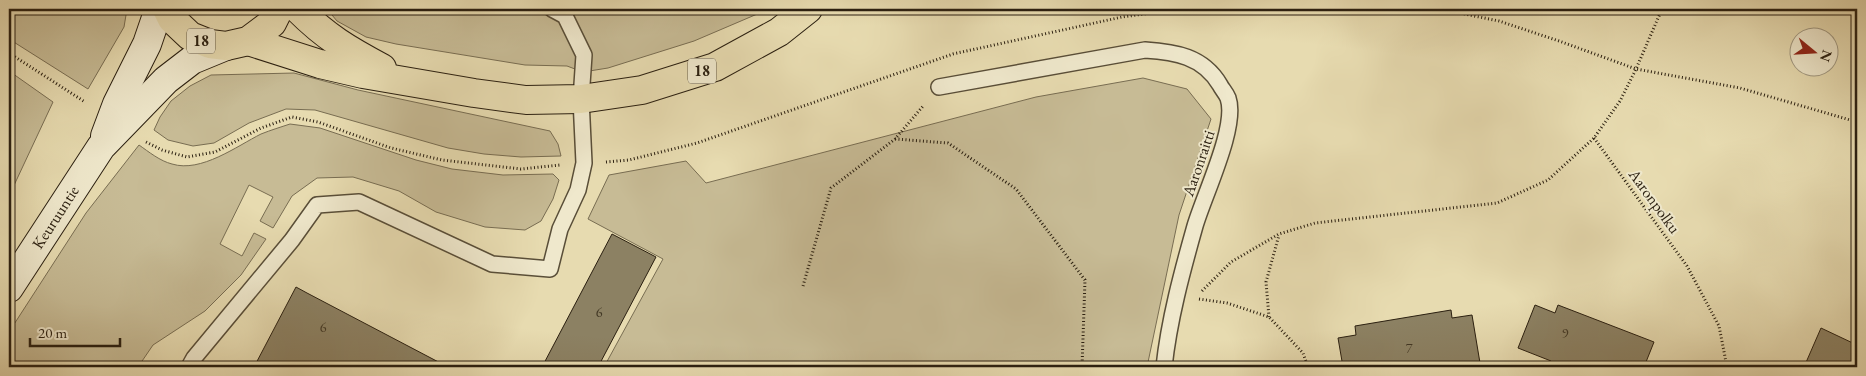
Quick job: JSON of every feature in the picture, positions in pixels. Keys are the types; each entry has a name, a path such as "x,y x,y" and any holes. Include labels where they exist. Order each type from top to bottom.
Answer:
{"highway":[{"name":"18","path":"167,9 172,19 190,36 210,44 237,43 363,74 526,100 581,99 642,90 714,67 779,32 808,9"},
{"path":"237,43 272,23 279,9"},
{"path":"298,9 318,29 348,51 408,81"}],"main road":[{"name":"Keuruuntie","path":"101,147 117,104 147,44 159,9"},
{"name":"Keuruuntie","path":"9,288 101,147 166,80 192,60 237,43"}],"lane":[{"path":"189,367 194,358 292,240 316,205 359,202 492,264 550,268 560,229 578,190 584,163 581,99 584,55 565,16 552,9"},
{"name":"Aaronraitti","path":"939,87 1145,50 1171,52 1195,59 1214,75 1228,99 1229,129 1196,224 1167,339 1164,367"}],"path":[{"path":"1440,9 1499,22 1636,69 1740,88 1857,122"},
{"path":"1308,367 1303,353 1269,317 1227,303 1195,298 1231,262 1279,234 1315,223 1497,203 1548,180 1594,138 1620,101 1662,9"},
{"path":"9,53 85,102"},
{"path":"802,286 831,188 894,139 939,87"},
{"name":"Aaronpolku","path":"1594,138 1687,266 1719,326 1727,367"},
{"path":"894,139 948,143 1016,189 1085,280 1082,367"},
{"path":"1269,317 1266,282 1279,234"}],"shaded area":[{"path":"9,9 127,9 124,27 88,89 9,39"},
{"path":"327,9 769,9 694,41 608,68 583,72 567,66 525,65 396,44 366,37 337,21"},
{"path":"9,71 53,102 9,196"},
{"path":"294,73 358,90 550,131 558,144 561,156 521,157 484,154 448,148 315,110 286,109 249,123 214,143 193,146 168,140 154,130 171,101 190,86 211,75"},
{"path":"1143,78 1187,89 1211,119 1179,215 1147,367 604,367 663,259 588,219 609,175 686,161 706,183 1036,97"},
{"path":"290,124 320,128 416,160 452,169 503,175 553,174 559,180 553,199 541,221 525,230 485,227 436,212 399,191 353,177 317,178 292,196 273,228 260,221 273,197 249,185 220,244 242,256 254,233 266,239 241,275 205,311 153,345 138,367 9,367 9,332 86,213 139,145 168,163 183,166 195,165 218,157 261,134"}],"building":[{"path":"612,234 656,257 598,367 542,367"},
{"path":"296,287 307,293 448,367 254,367"},
{"path":"1535,305 1555,313 1558,305 1654,342 1644,367 1548,367 1551,361 1518,348"},
{"path":"1451,310 1452,318 1472,315 1480,363 1455,367 1343,367 1338,338 1356,335 1355,326"},
{"path":"1821,328 1857,345 1857,367 1804,367"}]}
